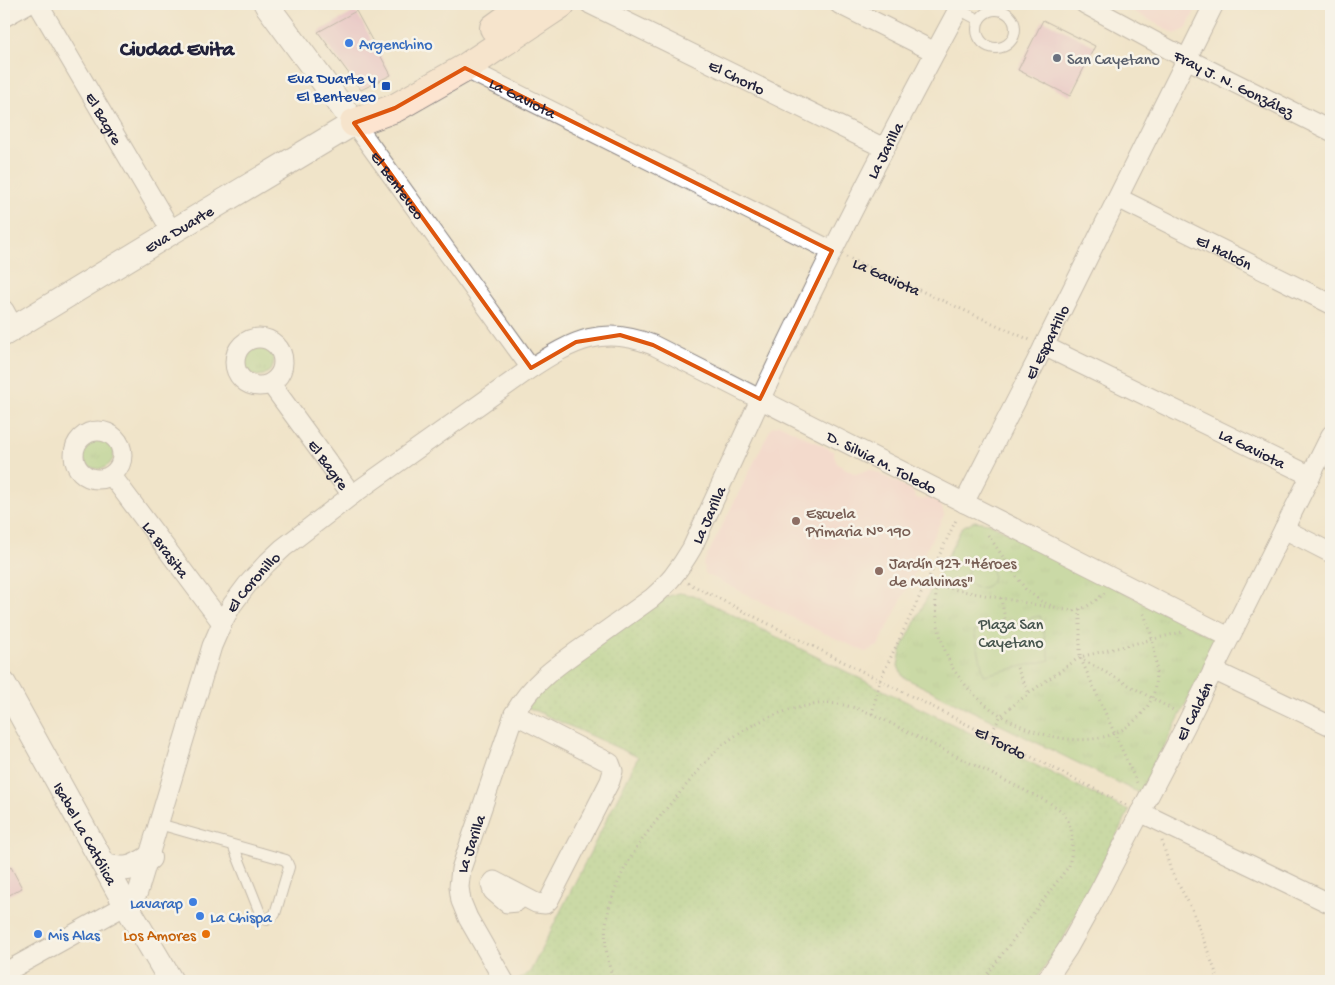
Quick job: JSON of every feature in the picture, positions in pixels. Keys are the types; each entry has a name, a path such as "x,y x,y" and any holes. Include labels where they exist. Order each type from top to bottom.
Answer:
{"main road":[{"name":"Eva Duarte","path":"354,123 390,93 486,33 527,4"},
{"name":"Eva Duarte","path":"354,123 395,108 466,68 561,4"}],"street":[{"path":"4,17 27,4"},
{"name":"El Bagre","path":"38,4 172,232"},
{"name":"El Benteveo","path":"266,4 531,368"},
{"name":"El Chorlo","path":"590,4 884,148"},
{"path":"839,4 935,52"},
{"name":"Fray J. N. González","path":"1085,4 1186,59 1331,132"},
{"name":"El Espartillo","path":"964,503 1214,4"},
{"name":"La Jarilla","path":"504,981 468,918 461,901 459,887 461,869 514,714 535,684 558,665 662,590 683,564 832,251 884,148 960,6"},
{"name":"La Gaviota","path":"466,68 832,251"},
{"name":"Eva Duarte","path":"7,324 172,232 354,123"},
{"name":"El Halcón","path":"1118,198 1331,304"},
{"name":"D. Silvia M. Toledo","path":"531,368 555,352 576,342 602,336 637,338 1229,637"},
{"name":"La Gaviota","path":"1044,346 1311,476"},
{"name":"El Coronillo","path":"126,905 138,892 212,646 232,605 247,585 266,563 283,548 352,495 531,368"},
{"name":"El Bagre","path":"270,384 352,495"},
{"name":"El Caldén","path":"1046,981 1068,948 1093,903 1189,718 1331,436"},
{"name":"La Brasita","path":"112,476 222,623"},
{"path":"1284,529 1331,552"},
{"path":"1213,670 1331,726"},
{"name":"Isabel La Católica","path":"4,684 10,710 105,866 171,981"},
{"path":"514,714 610,763 613,771 610,781 549,900 545,904 536,904 522,896"},
{"path":"1143,806 1160,820 1331,904"},
{"path":"105,866 120,870 136,867 149,858"},
{"path":"4,973 126,905"}],"lane":[{"path":"960,6 979,20"},
{"path":"159,824 286,860 290,867 275,914 267,920 262,918 233,845"}],"path":[{"name":"La Gaviota","path":"832,251 1044,346"},
{"path":"872,714 880,680 964,503"},
{"path":"986,533 1026,590 1041,601 1059,609"},
{"name":"El Tordo","path":"674,576 990,736 1143,806"},
{"path":"926,584 1073,611 1086,607 1098,599 1109,588 1113,578"},
{"path":"936,586 935,608 940,637 952,666 978,698 1001,716 1020,726 1042,735 1078,740 1104,737 1126,728 1142,714 1153,698 1156,676 1155,650 1150,627 1143,611"},
{"path":"1001,598 1006,624"},
{"path":"1080,609 1080,657 1114,733 1143,806"},
{"path":"990,736 1001,716 1028,693 1080,657 1206,626"},
{"path":"1080,657 1189,718"},
{"path":"1017,668 1028,693"},
{"path":"614,981 608,965 606,919 616,884 635,850 659,817 718,750 742,730 798,707 826,703 852,706 872,714 1050,803 1063,812 1071,829 1073,849 1069,866 982,981"},
{"path":"1160,820 1161,837 1171,871 1192,909 1219,981"}],"highlighted area":[{"path":"465,68 832,251 760,399 653,345 620,335 576,342 531,368 354,123 395,108"}],"shaded area":[{"path":"1120,4 1198,4 1186,29 1175,34"},
{"name":"Escuela Primaria Nº 190","path":"779,424 833,451 837,464 856,474 870,469 912,490 915,497 922,500 929,498 941,504 944,515 878,646 866,652 813,628 706,574 703,564 771,428"}],"green space":[{"path":"258,344 264,345 269,349 273,354 273,366 269,371 264,375 258,376 252,375 247,371 243,366 242,360 243,354 247,349 252,345"},
{"path":"98,437 104,438 109,442 113,447 113,459 109,464 104,468 98,469 92,468 87,464 83,459 82,453 83,447 87,442 92,438"},
{"name":"Plaza San Cayetano","path":"974,521 989,523 1215,639 1214,647 1141,794 903,677 898,666 901,650 962,527"},
{"path":"980,562 989,566 993,575 989,584 980,588 971,584 967,575 971,566"},
{"path":"679,593 693,595 1129,811 1060,945 1035,981 516,981 530,972 638,757 527,707 551,678 666,597"},
{"path":"1040,616 1050,660 984,675 974,631"}],"building":[{"name":"Argenchino","path":"356,11 391,75 361,90 318,32"},
{"name":"San Cayetano","path":"1043,20 1095,46 1070,96 1018,70"},
{"path":"11,867 22,888 4,898 4,871"}],"place":[{"name":"Argenchino","path":"349,43"},
{"name":"San Cayetano","path":"1057,58"},
{"name":"Eva Duarte y El Benteveo","path":"386,86"},
{"name":"Escuela Primaria Nº 190","path":"796,521"},
{"name":"Jardín 927 \"Héroes de Malvinas\"","path":"879,571"},
{"name":"Lavarap","path":"193,902"},
{"name":"La Chispa","path":"200,916"},
{"name":"Mis Alas","path":"38,934"},
{"name":"Los Amores","path":"206,934"}],"district":[{"name":"Ciudad Evita","path":"177,48"}]}
